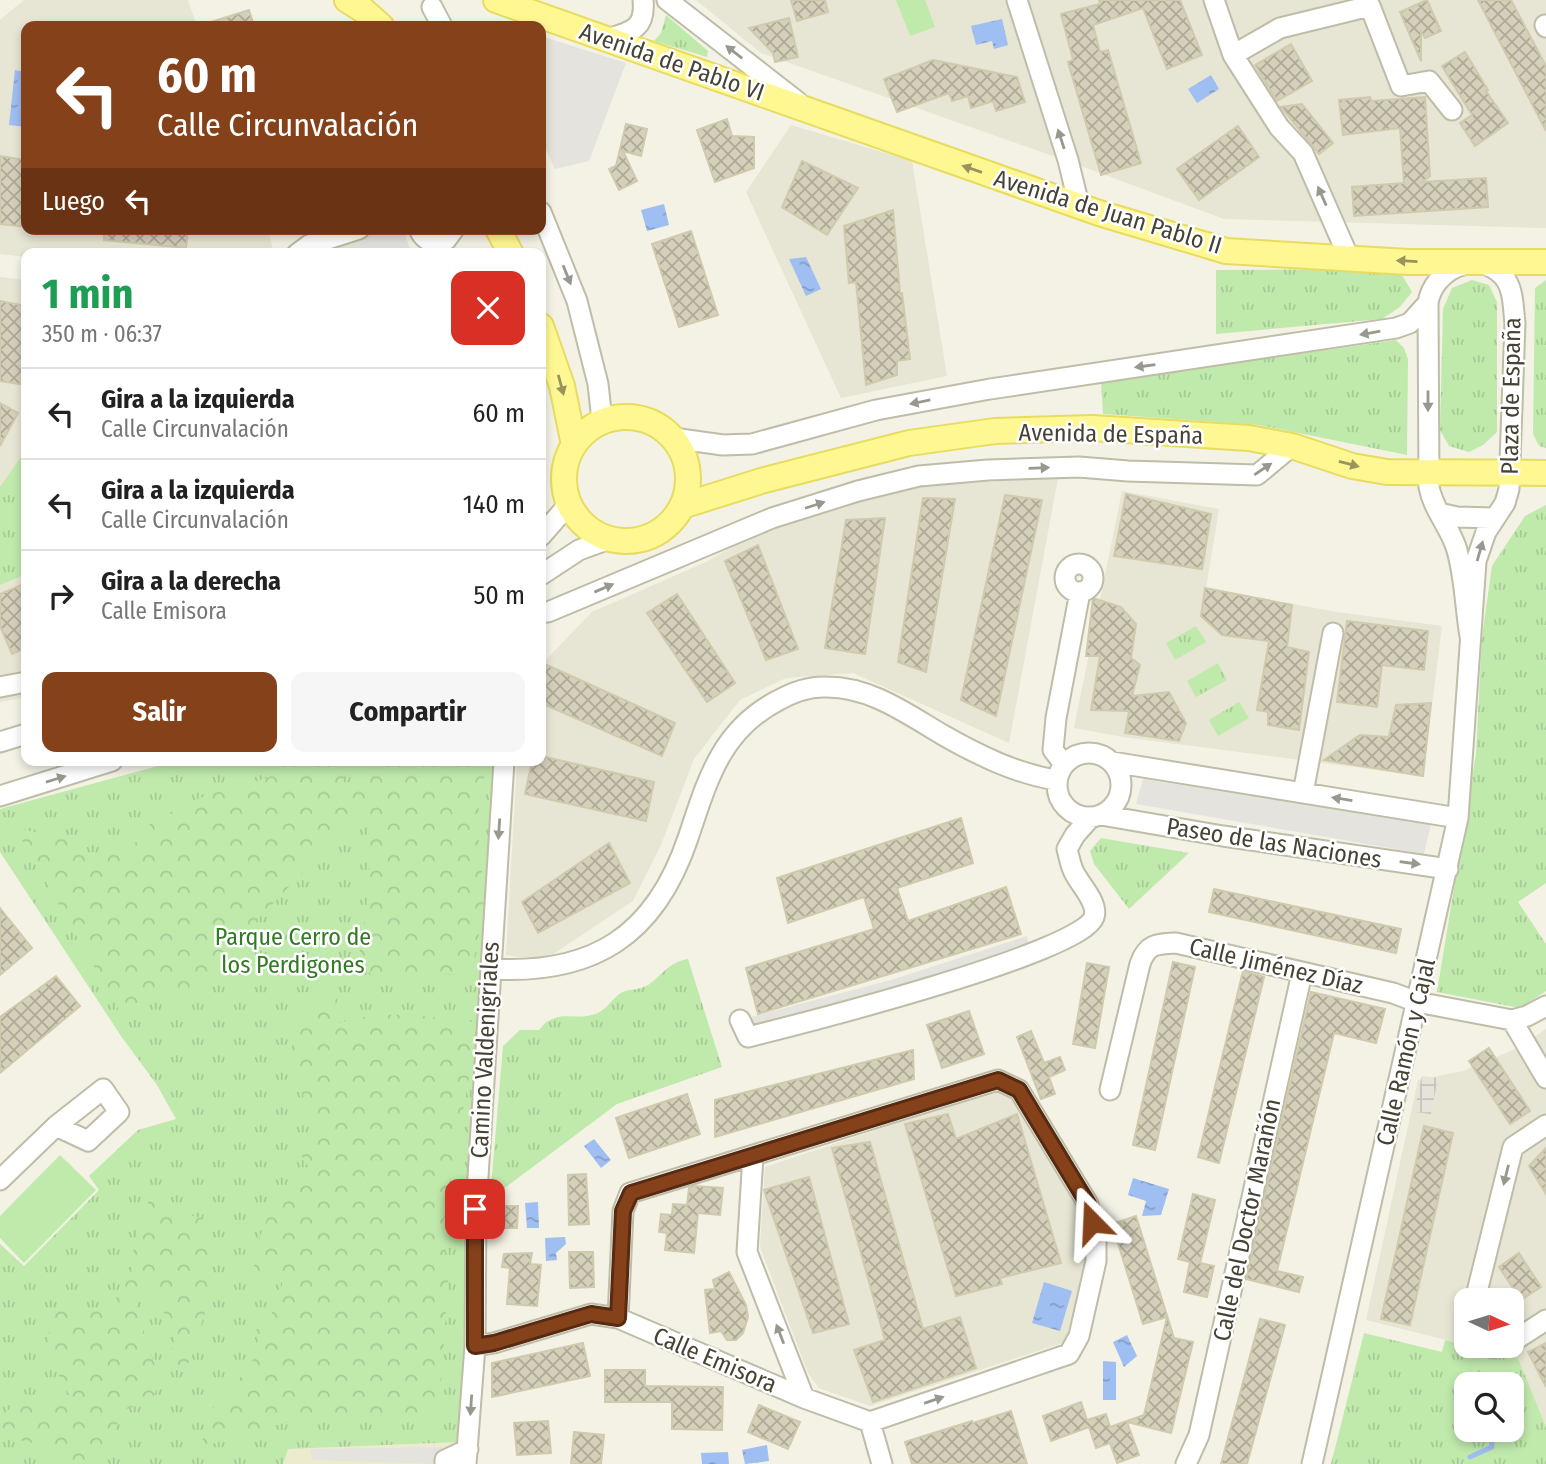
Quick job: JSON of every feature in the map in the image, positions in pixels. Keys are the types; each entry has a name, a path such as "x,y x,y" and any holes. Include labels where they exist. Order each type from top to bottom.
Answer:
{"main road":[{"path":"347,0 375,21"},
{"name":"Avenida de Pablo VI","path":"496,0 807,109"},
{"name":"Avenida de Juan Pablo II","path":"807,109 1079,205 1226,251 1475,263 1546,262"},
{"path":"546,340 562,386 573,445 564,474 569,504 585,526 609,539 630,541 651,536 669,524 682,506 688,483 685,459 673,438 653,422 628,416 603,421 573,445"},
{"name":"Avenida de España","path":"682,506 761,481 909,443 995,431 1092,428 1249,439 1292,446 1352,466 1387,471 1546,473"}],"street":[{"path":"607,39 636,28 642,19 643,0"},
{"path":"667,0 807,109"},
{"path":"1214,0 1233,55 1279,127 1303,153 1349,258"},
{"path":"1023,2 1079,205"},
{"path":"1233,55 1280,28 1370,6 1401,86 1430,81 1452,110"},
{"path":"432,7 439,21"},
{"path":"546,224 578,301 598,384 603,421"},
{"path":"305,248 340,235"},
{"path":"422,235 445,240"},
{"path":"1475,263 1456,266 1443,274 1434,284 1428,303 1427,473 1432,501 1439,513 1457,517 1499,511 1546,473"},
{"name":"Plaza de España","path":"1475,263 1502,275 1513,301 1515,323 1509,489 1499,511"},
{"name":"Avenida de España","path":"673,438 723,446 752,444 876,410 990,389 1396,328 1409,323 1428,303"},
{"path":"546,612 772,518 858,491 919,476 988,470 1080,467 1257,475 1292,446"},
{"path":"546,530 569,504"},
{"name":"Calle Ramón y Cajal","path":"1312,1464 1448,869 1458,818 1476,561 1486,532 1499,511"},
{"name":"Calle Ramón y Cajal","path":"1439,513 1457,551 1470,636"},
{"path":"546,572 579,550 609,539"},
{"name":"Paseo de las Naciones","path":"1080,592 1056,718 1054,750 1060,772 1062,804 1070,812 1079,816 1096,816 1448,869"},
{"path":"1303,793 1333,633"},
{"path":"0,687 21,683"},
{"path":"491,969 522,971 566,965 597,953 642,923 660,900 676,871 711,770 722,751 748,719 764,707 801,691 825,686 850,689 873,696 904,710 988,759 1019,771 1060,772 1078,754 1093,752 1112,762 1121,781 1121,792 1110,810 1096,816 1075,835 1067,849 1073,870 1094,907 1094,918 1086,928 1063,942 913,993 748,1037 740,1020"},
{"path":"0,742 21,736"},
{"path":"1112,762 1458,818"},
{"path":"0,796 96,766"},
{"name":"Camino Valdenigriales","path":"467,1457 475,1346 475,1209 504,766"},
{"name":"Calle Jiménez Díaz","path":"1110,1090 1140,964 1144,952 1153,946 1176,943 1393,993 1418,1002 1512,1020"},
{"name":"Calle del Doctor Marañón","path":"1186,1464 1199,1435 1302,974"},
{"path":"1546,1006 1535,1014 1512,1020 1546,1078"},
{"path":"618,1318 623,1211 631,1193 998,1080 1019,1090 1088,1204 1096,1241 1096,1261 1079,1336 1069,1354 870,1422 882,1464"},
{"path":"1478,1288 1513,1147 1546,1125"},
{"path":"0,1180 56,1126"},
{"path":"752,1156 747,1251 804,1398"},
{"name":"Calle Emisora","path":"475,1346 494,1343 591,1314 618,1318 804,1398 870,1422"},
{"path":"1524,1334 1546,1320"},
{"path":"445,1464 445,1460 467,1457"}],"shaded area":[{"path":"24,0 188,0 195,21 21,21 21,235 269,235 273,248 21,248 21,256 0,254 0,20"},
{"path":"696,0 1546,0 1546,228 1224,219 761,53"},
{"path":"546,38 626,63 589,161 555,169 546,149"},
{"path":"791,125 912,161 947,376 841,398 746,192"},
{"path":"305,235 405,235 410,248 312,248 310,239"},
{"path":"0,277 21,279 21,698 0,702"},
{"path":"1058,478 1009,743 853,673 786,678 740,700 694,759 661,845 633,901 543,961 506,955 517,766 546,766 546,660 592,612 706,562 798,510 931,485"},
{"path":"1122,491 1219,509 1206,588 1337,612 1442,626 1423,776 1123,737 1074,728"},
{"path":"1143,779 1431,824 1424,854 1136,804"},
{"path":"1027,936 1030,953 756,1035 751,1017 891,980"},
{"path":"1546,1029 1546,1427 1518,1358 1524,1358 1524,1288 1454,1288 1454,1342 1366,1320 1418,1080 1463,1071 1520,1047"},
{"path":"1422,1076 1438,1078 1431,1114 1414,1112"},
{"path":"999,1089 1014,1096 1085,1213 1089,1253 1065,1342 870,1406 819,1388 808,1373 760,1247 765,1167"},
{"path":"460,1442 458,1464 283,1464 288,1449"},
{"path":"442,1447 441,1464 312,1460 311,1449"}],"green space":[{"path":"896,0 925,0 935,27 910,36"},
{"path":"666,15 708,51 707,57 654,41 661,33"},
{"path":"1386,269 1402,275 1412,292 1400,307 1382,319 1216,334 1216,270"},
{"path":"1472,280 1489,285 1497,302 1497,432 1483,445 1469,452 1449,446 1440,430 1443,309 1452,288"},
{"path":"1546,280 1546,448 1539,446 1533,434 1535,288"},
{"path":"1396,340 1404,348 1408,359 1407,455 1259,425 1103,414 1101,382"},
{"path":"21,457 21,576 0,585 0,487"},
{"path":"1546,505 1546,883 1518,902 1546,944 1546,991 1520,1008 1437,992 1476,754 1482,637 1492,566 1525,516"},
{"path":"1196,626 1206,642 1175,660 1166,643"},
{"path":"1218,663 1227,680 1196,697 1187,681"},
{"path":"1239,702 1249,718 1218,736 1209,720"},
{"name":"Parque Cerro de los Perdigones","path":"158,766 493,766 470,1195 469,1360 460,1442 288,1449 283,1464 0,1464 0,1244 24,1266 99,1190 89,1176 138,1130 176,1119 157,1085 121,1036 0,852 0,809"},
{"path":"283,766 348,766 339,797 381,766 486,766 477,821 485,903 471,974 372,976 359,957 369,870 367,818 352,820 192,989 154,1000 121,1014 15,828 63,838 92,858 135,843 151,823 186,804 214,792 235,789 269,777"},
{"path":"1101,838 1189,853 1129,909 1094,864 1090,851"},
{"path":"688,959 722,1067 617,1104 490,1199 503,1046 520,1030 539,1030 546,1023 560,1017 590,1016 598,1013 621,993 644,987 670,966"},
{"path":"337,997 339,1023 356,1018 391,1015 426,1016 479,1023 440,1233 449,1272 438,1422 315,1415 200,1448 213,1408 228,1395 259,1351 256,1330 271,1315 287,1271 255,1278 253,1252 273,1205 316,1178 300,1154 317,1131 293,1069 291,1023 306,1006"},
{"path":"60,1155 96,1190 24,1263 0,1238 0,1216"},
{"path":"154,1189 174,1211 201,1218 214,1286 187,1367 168,1362 176,1332 146,1288 135,1296 160,1382 151,1402 122,1410 112,1440 92,1464 57,1464 42,1445 0,1436 0,1421 21,1393 81,1410 63,1386 47,1344 53,1310 89,1314 104,1308 121,1294 132,1269 139,1223"},
{"path":"1364,1333 1442,1352 1445,1340 1454,1342 1454,1358 1518,1358 1524,1372 1454,1372 1454,1442 1524,1442 1524,1373 1546,1427 1546,1464 1331,1464"}],"water":[{"path":"1002,19 1008,45 994,49 992,41 976,45 971,26"},
{"path":"15,70 21,71 21,126 9,125"},
{"path":"1211,75 1219,89 1197,103 1188,89"},
{"path":"664,204 669,225 647,231 641,210"},
{"path":"806,257 821,289 806,296 789,259"},
{"path":"594,1139 611,1160 601,1168 584,1146"},
{"path":"1133,1178 1169,1189 1161,1215 1142,1216 1146,1201 1128,1195"},
{"path":"538,1202 539,1228 527,1228 525,1203"},
{"path":"565,1237 566,1244 556,1253 557,1260 546,1261 545,1238"},
{"path":"1044,1282 1072,1291 1060,1331 1032,1323"},
{"path":"1127,1335 1137,1356 1124,1367 1113,1342"},
{"path":"1103,1361 1116,1362 1116,1400 1103,1400"},
{"path":"767,1445 769,1461 745,1464 742,1450"},
{"path":"728,1452 729,1464 702,1464 701,1453"}],"building":[{"path":"791,0 825,0 828,12 797,21"},
{"path":"1099,0 1180,0 1202,55 1167,69 1143,8 1093,25 1100,52 1108,50 1141,163 1101,175 1068,62 1073,60 1061,14 1100,4"},
{"path":"1427,0 1441,31 1425,38 1421,31 1421,61 1400,12"},
{"path":"1478,0 1511,0 1546,66 1546,131"},
{"path":"249,10 252,21 214,21"},
{"path":"789,18 798,57 775,62 773,53 749,28"},
{"path":"1291,44 1312,81 1277,101 1255,65"},
{"path":"1465,52 1488,90 1486,91 1508,123 1475,146 1460,123 1472,115 1442,66"},
{"path":"933,60 1017,77 1025,102 996,111 993,101 971,108 968,96 952,101 949,93 897,112 884,79"},
{"path":"1370,97 1371,101 1425,97 1430,176 1422,182 1486,178 1488,207 1354,216 1352,187 1404,183 1400,128 1343,135 1339,100"},
{"path":"1302,104 1333,143 1319,154 1281,107"},
{"path":"727,119 732,136 754,137 754,168 715,182 697,130"},
{"path":"626,124 647,129 641,156 623,151 637,181 619,190 609,169 616,166"},
{"path":"1238,126 1259,157 1199,200 1177,169"},
{"path":"0,156 21,159 21,226 0,224"},
{"path":"802,161 858,188 827,235 782,207"},
{"path":"893,210 900,293 910,359 897,361 897,375 866,385 856,282 849,283 844,226"},
{"path":"691,231 718,315 679,327 652,244"},
{"path":"104,235 187,235 186,248 104,240"},
{"path":"0,301 21,305 21,384 0,381"},
{"path":"0,403 18,413 0,446"},
{"path":"1126,494 1211,514 1202,569 1114,556"},
{"path":"1005,495 1042,500 996,716 961,700"},
{"path":"923,498 955,499 926,672 898,662"},
{"path":"885,518 865,654 825,648 846,520"},
{"path":"758,545 798,649 766,660 725,561"},
{"path":"21,585 21,650 12,654 0,626 0,594"},
{"path":"1205,588 1292,605 1287,647 1309,652 1299,730 1268,725 1268,712 1257,710 1269,641 1222,635 1201,616"},
{"path":"677,594 735,683 707,702 647,613"},
{"path":"1093,598 1121,607 1136,624 1131,658 1140,665 1132,696 1169,692 1186,723 1179,741 1125,733 1129,711 1091,710 1100,656 1086,656"},
{"path":"1347,621 1428,631 1424,670 1382,665 1377,707 1337,702"},
{"path":"547,665 675,723 662,756 546,705"},
{"path":"1431,703 1423,776 1324,760 1360,735 1389,737 1396,705"},
{"path":"546,757 654,782 646,821 525,794 531,766 546,766"},
{"path":"961,818 973,863 897,888 908,921 1006,887 1021,934 758,1014 746,968 874,929 864,897 788,923 777,878"},
{"path":"609,843 630,883 538,933 522,902"},
{"path":"1214,889 1401,929 1396,953 1209,912"},
{"path":"0,908 32,948 0,975"},
{"path":"1173,962 1195,967 1155,1150 1133,1145"},
{"path":"1087,963 1109,967 1095,1048 1073,1044"},
{"path":"1243,971 1264,977 1219,1163 1198,1157"},
{"path":"56,976 80,1006 0,1073 0,1017"},
{"path":"1311,992 1385,1009 1376,1043 1334,1033 1277,1271 1303,1277 1299,1292 1246,1279"},
{"path":"969,1011 984,1054 942,1068 927,1025"},
{"path":"1031,1031 1044,1063 1060,1057 1065,1070 1049,1077 1055,1094 1041,1099 1017,1037"},
{"path":"1489,1048 1530,1111 1510,1124 1469,1061"},
{"path":"913,1050 914,1079 715,1137 715,1100"},
{"path":"687,1094 700,1134 629,1158 616,1118"},
{"path":"948,1114 956,1139 1017,1114 1061,1263 1000,1278 1002,1284 956,1296 905,1124"},
{"path":"1424,1126 1453,1133 1410,1325 1381,1319"},
{"path":"870,1142 923,1329 960,1317 976,1368 873,1402 854,1350 885,1340 832,1148"},
{"path":"1546,1148 1546,1194 1529,1166"},
{"path":"586,1174 589,1224 569,1225 568,1175"},
{"path":"809,1177 849,1324 813,1333 764,1190"},
{"path":"689,1188 723,1188 720,1215 698,1213 694,1253 665,1250 667,1233 659,1232 661,1214 672,1215 673,1204 687,1205"},
{"path":"1193,1194 1215,1200 1200,1263 1214,1266 1207,1297 1184,1292 1190,1262 1178,1259"},
{"path":"502,1206 518,1206 517,1228 501,1228"},
{"path":"1136,1216 1174,1338 1193,1342 1171,1433 1127,1422 1139,1455 1117,1463 1110,1443 1096,1448 1089,1427 1051,1441 1043,1416 1081,1402 1087,1420 1106,1414 1110,1427 1144,1415 1167,1317 1143,1324 1112,1224"},
{"path":"569,1252 593,1252 594,1287 570,1288"},
{"path":"532,1253 530,1264 541,1265 537,1306 507,1304 510,1268 502,1267 504,1254"},
{"path":"1519,1253 1541,1287 1524,1298 1524,1288 1513,1288 1499,1267"},
{"path":"729,1272 746,1305 748,1317 743,1333 736,1340 727,1340 721,1331 710,1333 705,1290 715,1289 713,1280"},
{"path":"1260,1319 1285,1325 1247,1464 1221,1464"},
{"path":"583,1343 590,1376 492,1397 492,1363"},
{"path":"1546,1343 1546,1387 1528,1352"},
{"path":"605,1370 645,1370 645,1386 723,1387 722,1430 672,1429 672,1402 605,1402"},
{"path":"759,1405 800,1422 788,1449 748,1432"},
{"path":"1011,1411 1027,1464 912,1464 905,1442"},
{"path":"548,1421 551,1453 517,1455 514,1423"},
{"path":"574,1432 604,1435 601,1464 571,1464"}],"waterway":[{"path":"1470,1457 1492,1447 1492,1442"}],"route":[{"path":"475,1209 475,1346 494,1343 591,1314 618,1318 623,1211 631,1193 998,1080 1019,1090 1088,1204 1092,1222"}]}
